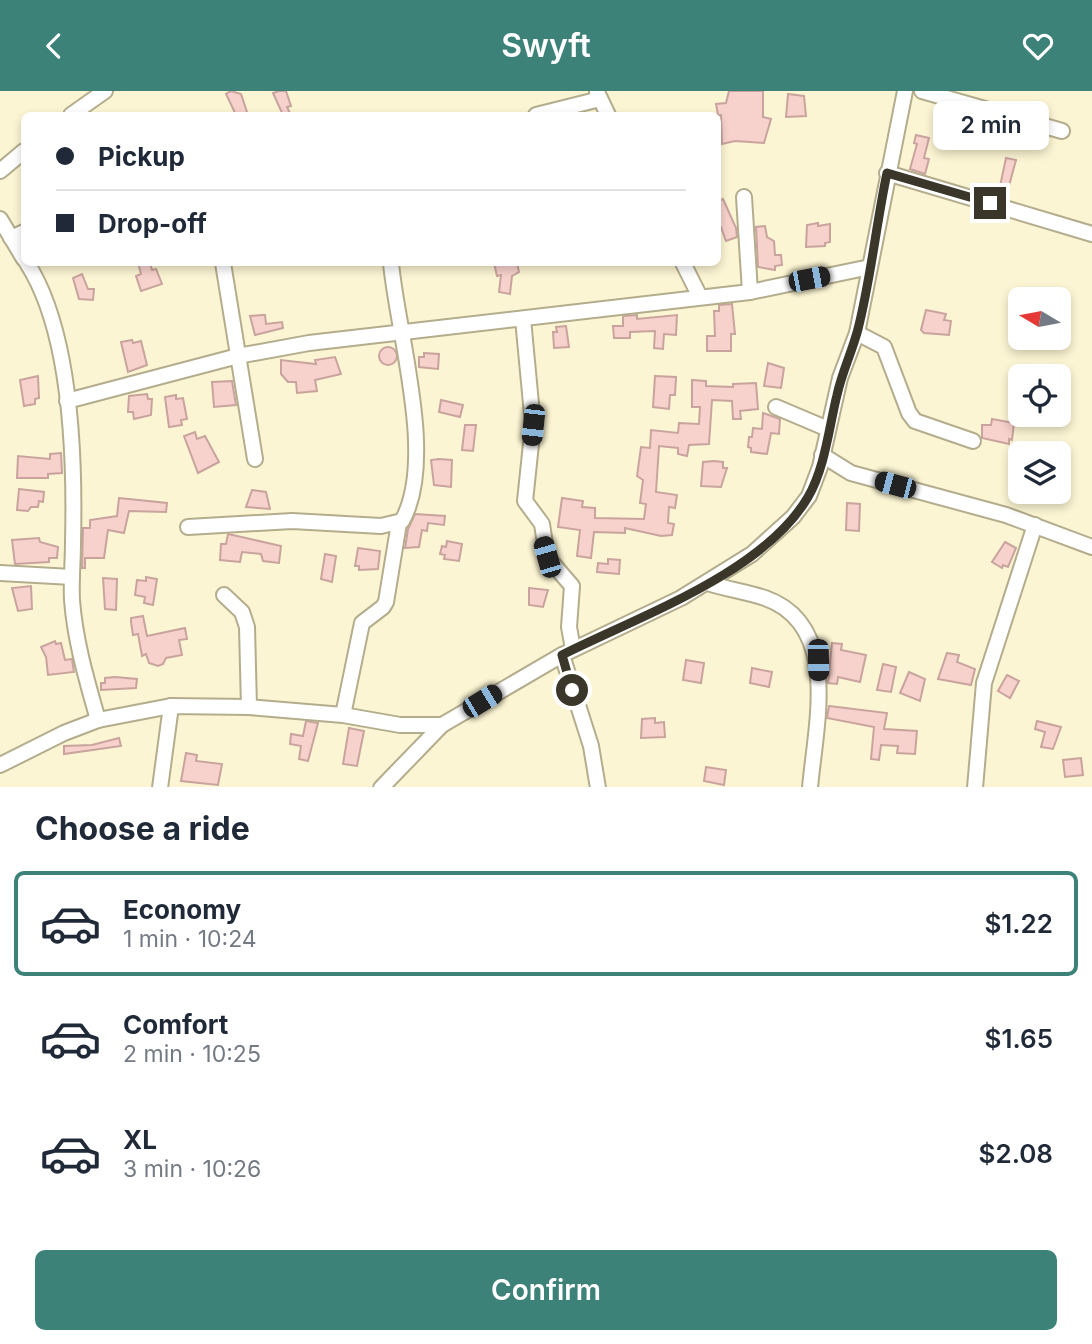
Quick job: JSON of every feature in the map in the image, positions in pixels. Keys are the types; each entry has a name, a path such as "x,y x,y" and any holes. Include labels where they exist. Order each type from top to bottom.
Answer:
{"street":[{"path":"75,112 105,91"},
{"path":"381,787 442,725 567,652 654,612 708,583 752,554 793,517 809,496 841,378 857,333 905,91"},
{"path":"922,91 1062,131"},
{"path":"545,112 598,95 606,112"},
{"path":"0,171 21,154"},
{"path":"887,173 1092,233"},
{"path":"744,197 750,292"},
{"path":"0,219 18,236"},
{"path":"28,266 48,306 62,363 67,401 74,540 72,577 79,649 98,720"},
{"path":"223,266 255,459"},
{"path":"343,715 362,623 383,607 386,601 399,523 408,507 411,490 416,436 391,266"},
{"path":"684,266 700,297"},
{"path":"67,401 238,356 309,343 750,292 870,267"},
{"path":"523,319 533,425 526,501 542,524 547,557 572,586 567,652 591,746 598,787"},
{"path":"857,333 884,347 909,414 915,421 973,441"},
{"path":"776,407 828,429"},
{"path":"822,455 851,473 1035,525 1092,547"},
{"path":"188,527 292,521 382,526 399,523"},
{"path":"975,787 984,683 1035,525"},
{"path":"0,573 72,577"},
{"path":"708,583 766,599 778,605 802,624 811,640 818,660 818,679 810,787"},
{"path":"224,594 245,618 249,707"},
{"path":"0,765 64,733 98,720 172,706 249,707 343,715 400,725 442,725"},
{"path":"160,787 172,706"}],"building":[{"path":"231,91 241,94 247,112 235,112 226,94"},
{"path":"286,91 291,106 287,107 290,112 282,112 273,93"},
{"path":"729,91 763,91 763,117 771,119 764,143 735,141 722,144 721,112 717,112 716,104 726,103"},
{"path":"788,94 804,96 806,116 786,117"},
{"path":"916,135 929,138 924,158 929,159 925,174 910,169 917,144 914,143"},
{"path":"1006,158 1016,160 1007,193 999,191"},
{"path":"723,199 736,228 737,237 726,241 721,227"},
{"path":"818,223 818,226 830,224 830,242 825,243 825,246 806,247 807,225"},
{"path":"765,226 767,237 774,241 775,255 781,255 782,265 775,266 775,270 758,267 756,227"},
{"path":"139,266 151,266 152,270 156,269 162,284 141,291 136,276 141,274"},
{"path":"495,266 518,266 519,272 512,276 510,294 499,292 501,275 497,276"},
{"path":"82,274 88,289 94,289 93,300 79,299 73,278"},
{"path":"732,304 735,334 731,334 731,351 707,351 707,336 715,336 714,311 719,311 719,305"},
{"path":"926,310 946,314 944,320 951,321 949,335 924,333 921,330"},
{"path":"265,315 266,324 282,322 283,328 255,335 250,316"},
{"path":"637,315 637,319 677,315 676,335 664,334 663,349 654,348 655,331 630,332 630,338 614,338 613,326 623,326 623,316"},
{"path":"566,326 569,347 554,348 553,332 557,332 556,327"},
{"path":"132,340 133,343 141,341 147,365 128,372 121,342"},
{"path":"388,347 394,350 397,356 394,362 388,365 382,362 379,356 382,350"},
{"path":"424,353 439,354 438,369 419,367 419,357 424,357"},
{"path":"335,357 341,374 315,380 317,391 297,393 296,382 288,382 281,374 281,360 316,364 315,360"},
{"path":"768,363 784,368 781,388 764,386"},
{"path":"38,376 39,398 35,399 35,404 24,406 20,380"},
{"path":"655,376 676,377 675,395 670,395 669,409 653,407"},
{"path":"692,380 706,381 706,386 733,387 733,384 756,383 758,409 740,411 741,419 733,419 732,401 712,400 709,444 689,445 687,456 678,454 678,448 659,446 656,492 677,495 675,508 669,507 668,523 674,524 672,535 661,536 625,528 625,533 594,532 591,558 577,556 580,530 558,527 562,498 583,501 582,507 595,508 595,518 644,519 646,504 640,503 643,480 637,476 641,447 650,448 651,430 678,433 679,423 699,424 700,407 692,407"},
{"path":"232,381 236,405 214,407 212,382"},
{"path":"147,394 148,399 152,399 151,415 134,419 133,412 128,412 129,396"},
{"path":"176,395 176,399 183,398 187,419 181,420 182,425 169,427 165,397"},
{"path":"441,400 463,405 460,417 439,412"},
{"path":"763,413 780,419 779,434 771,433 767,454 751,452 748,447 753,428 762,429"},
{"path":"992,419 1008,422 1008,427 1014,427 1012,440 1009,439 1008,444 982,438 982,425 991,425"},
{"path":"465,425 476,425 473,451 462,450"},
{"path":"195,432 197,439 205,436 219,462 198,473 184,436"},
{"path":"61,453 62,473 48,474 48,478 17,478 18,456 50,459 50,454"},
{"path":"431,460 452,460 451,487 434,485"},
{"path":"703,462 723,462 723,468 727,468 721,487 701,486"},
{"path":"19,489 44,492 43,502 39,501 38,507 31,507 28,511 17,510"},
{"path":"252,490 266,492 270,509 246,507"},
{"path":"119,498 167,503 166,512 129,511 124,533 108,530 104,558 85,558 85,568 82,568 83,528 90,528 90,520 117,516"},
{"path":"847,503 860,504 859,531 846,530"},
{"path":"415,514 445,516 444,525 428,523 427,531 422,530 419,547 405,548 408,529"},
{"path":"228,534 281,546 279,563 263,561 261,554 242,552 240,562 220,560 221,544 226,544"},
{"path":"39,538 40,542 58,547 57,558 49,558 49,562 15,564 12,540"},
{"path":"447,541 462,544 459,561 444,559 445,555 440,554"},
{"path":"1005,542 1016,548 1008,567 1003,565 1002,568 992,562"},
{"path":"358,548 380,551 378,569 359,570 359,566 355,566"},
{"path":"325,554 336,556 332,582 321,579"},
{"path":"608,559 620,560 619,574 597,572 598,563 608,564"},
{"path":"146,577 157,579 153,605 144,603 145,597 135,595 137,580 146,581"},
{"path":"103,578 117,579 116,610 105,609"},
{"path":"31,586 32,609 18,611 12,588"},
{"path":"529,588 548,590 543,607 529,605"},
{"path":"143,616 147,636 185,628 187,639 179,640 182,655 166,658 163,664 158,666 149,663 146,654 142,656 138,634 133,635 131,618"},
{"path":"55,641 56,644 61,643 65,660 72,659 74,672 48,675 46,657 41,647"},
{"path":"832,643 842,644 841,650 866,655 860,682 838,677 837,684 828,683"},
{"path":"947,653 959,655 957,662 975,669 971,685 938,679"},
{"path":"686,660 704,663 701,683 683,680"},
{"path":"883,664 896,667 891,692 877,690"},
{"path":"752,668 772,672 769,687 750,683"},
{"path":"909,672 925,679 920,701 900,693"},
{"path":"1007,675 1019,681 1010,698 998,691"},
{"path":"105,678 137,679 136,688 101,690 101,683 105,683"},
{"path":"829,706 887,713 884,729 917,731 915,754 897,753 898,746 881,745 879,760 871,759 874,727 827,718"},
{"path":"655,718 655,723 664,722 665,737 641,738 642,719"},
{"path":"306,721 318,723 308,761 299,759 301,746 290,744 291,734 303,736"},
{"path":"1037,721 1061,727 1053,749 1041,747 1045,732 1035,729"},
{"path":"349,728 364,731 357,766 343,764"},
{"path":"119,738 121,746 64,754 64,746 92,745"},
{"path":"186,753 197,755 196,761 222,764 218,785 181,781"},
{"path":"1081,758 1083,775 1065,777 1063,760"},
{"path":"706,767 726,770 724,785 704,781"}],"route":[{"path":"572,690 562,655 654,612 732,569 777,533 809,496 820,467 841,378 857,333 887,173 990,203"}]}
